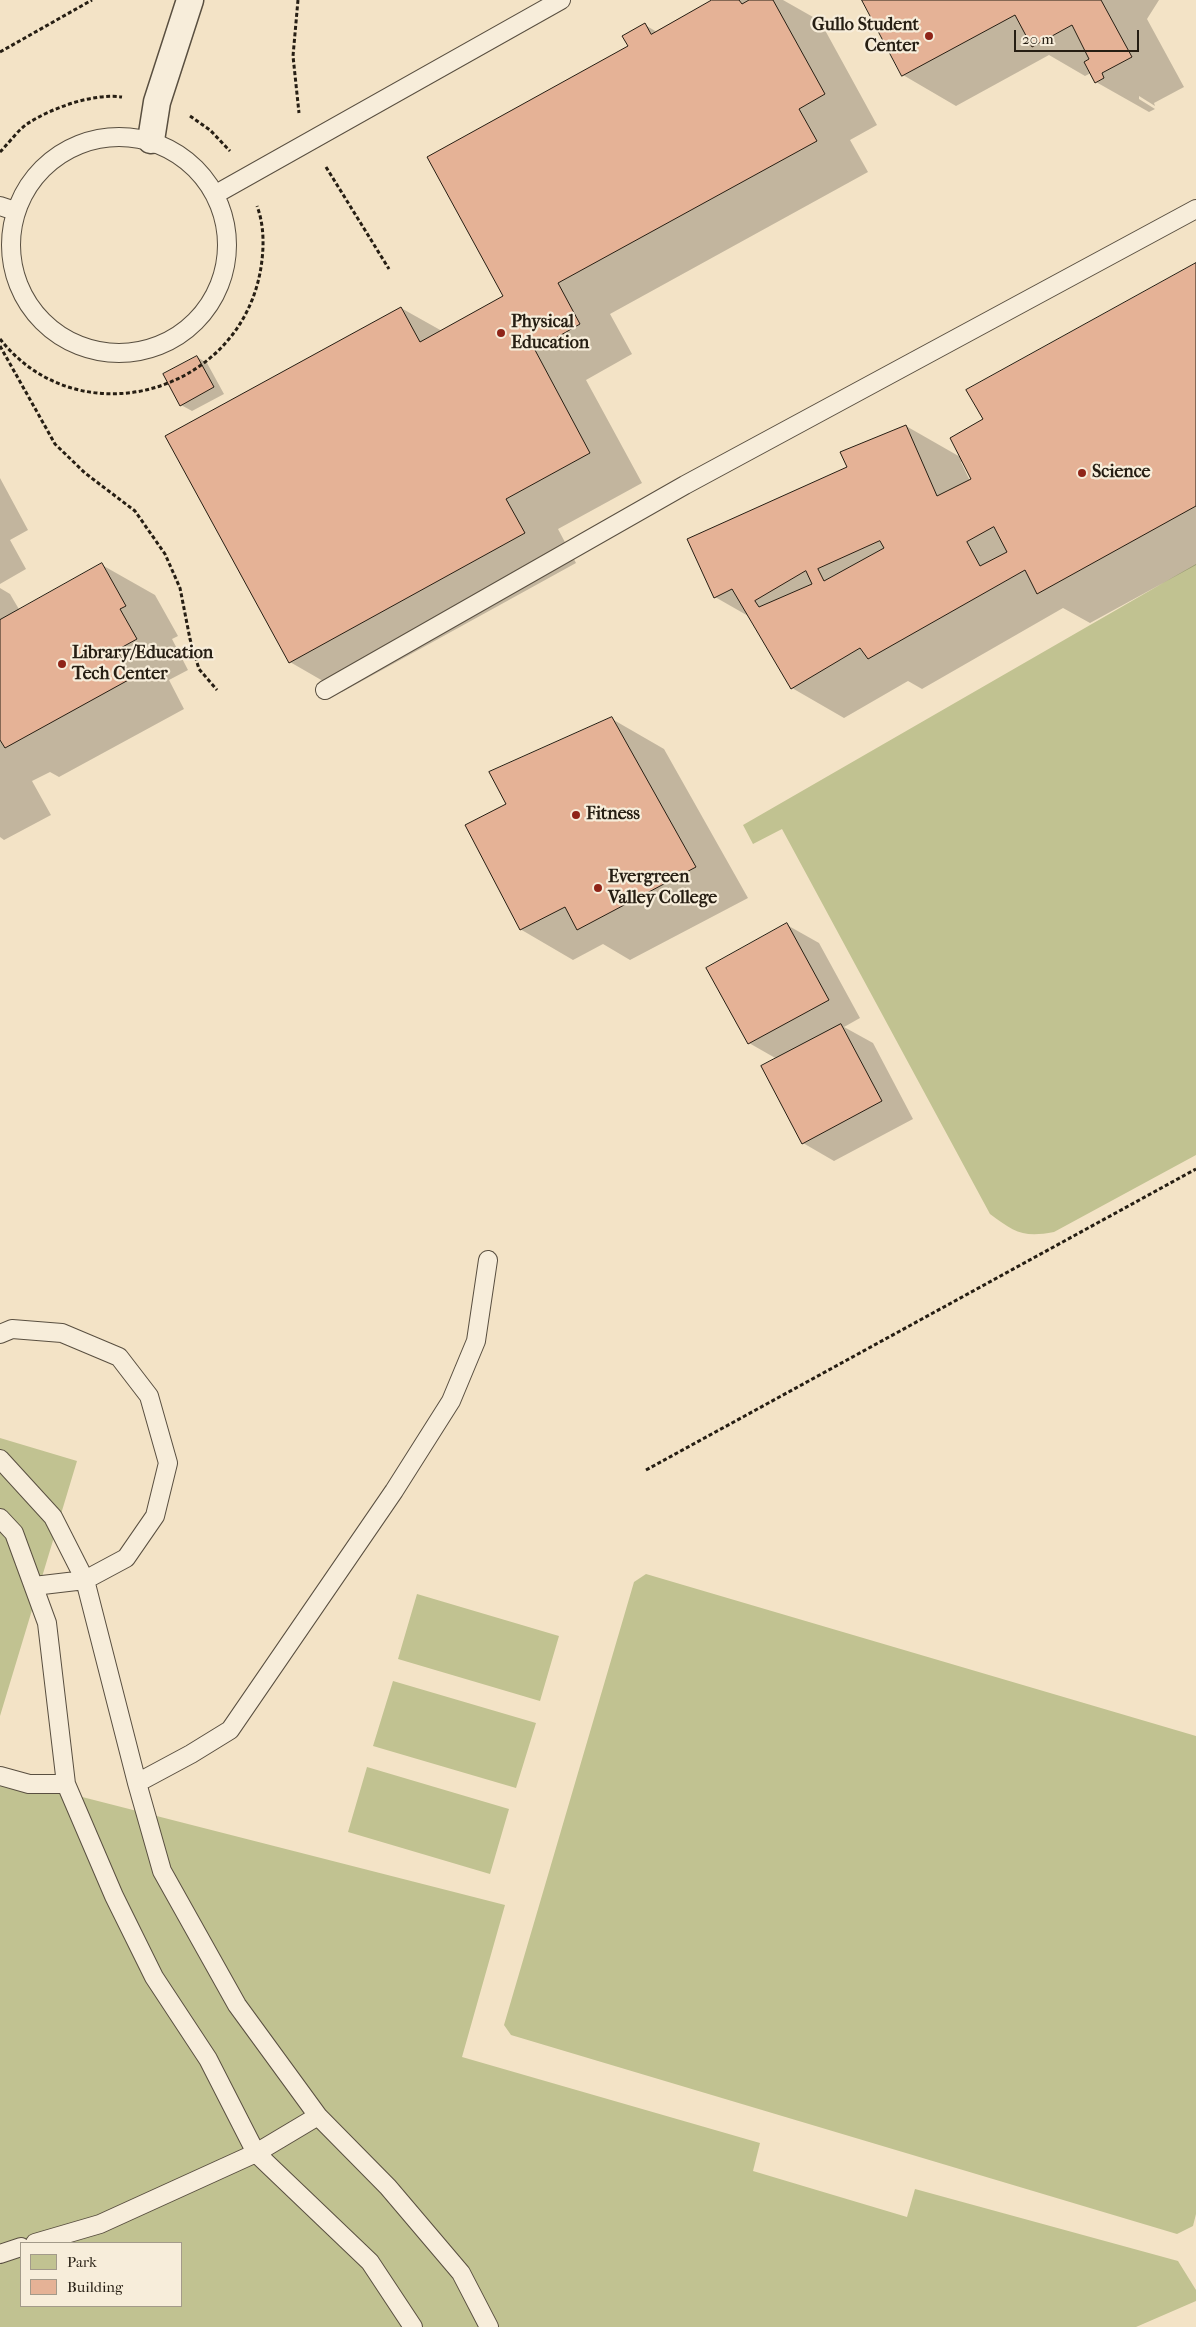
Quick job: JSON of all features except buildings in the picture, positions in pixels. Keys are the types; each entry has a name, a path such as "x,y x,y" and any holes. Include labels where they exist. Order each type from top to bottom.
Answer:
{"street":[{"path":"151,140 157,102 190,0"}],"lane":[{"path":"216,194 561,0"},
{"path":"117,136 151,140 189,160 216,194 227,231 225,270 209,306 183,334 147,351 108,354 70,344 39,321 18,288 10,250 8,209 36,175 54,157 84,141 117,136"},
{"path":"324,690 685,485 1196,209"},
{"path":"136,1782 191,1754 230,1730 394,1491 451,1401 476,1342 488,1260"},
{"path":"0,1334 12,1329 62,1333 119,1357 149,1396 168,1463 155,1516 126,1558 85,1580 34,1586"},
{"path":"0,1460 53,1517 85,1580 136,1782 162,1871 237,2005 318,2116 388,2187 461,2273 489,2327"},
{"path":"0,1518 14,1533 47,1623 66,1784 114,1896 154,1977 208,2060 256,2153 370,2262 413,2327"},
{"path":"0,1776 29,1784 66,1784"},
{"path":"38,2242 100,2224 256,2153 318,2116"},
{"path":"0,2254 20,2248"}],"path":[{"path":"0,52 92,0"},
{"path":"0,152 27,124 68,104 112,95 157,102 185,113 210,130 231,151 247,176 260,214 264,253 256,292 237,330 208,361 172,383 130,394 88,392 48,379 13,355 0,339"},
{"path":"0,346 55,444 86,473 134,511 165,554 180,588 190,639 199,668 217,690"},
{"path":"646,1470 1196,1169"}],"green space":[{"path":"1196,564 1196,1155 1054,1232 1026,1234 1013,1229 990,1214 782,829 753,844 743,825"},
{"path":"0,1438 77,1461 0,1716"},
{"path":"646,1574 1196,1736 1196,2214 1193,2226 1177,2234 511,2035 504,2025 634,1582"},
{"path":"417,1594 559,1636 540,1701 398,1659"},
{"path":"393,1681 536,1723 516,1788 373,1746"},
{"path":"367,1767 509,1809 490,1874 348,1832"},
{"path":"0,1776 505,1905 462,2057 760,2143 753,2171 907,2217 915,2189 1178,2261 1196,2290 1196,2301 1136,2327 0,2327"}],"place":[{"name":"Gullo Student Center","path":"929,36"},
{"name":"Physical Education","path":"501,333"},
{"name":"Science","path":"1082,473"},
{"name":"Library/Education Tech Center","path":"62,664"},
{"name":"Fitness","path":"576,815"},
{"name":"Evergreen Valley College","path":"598,888"}]}
